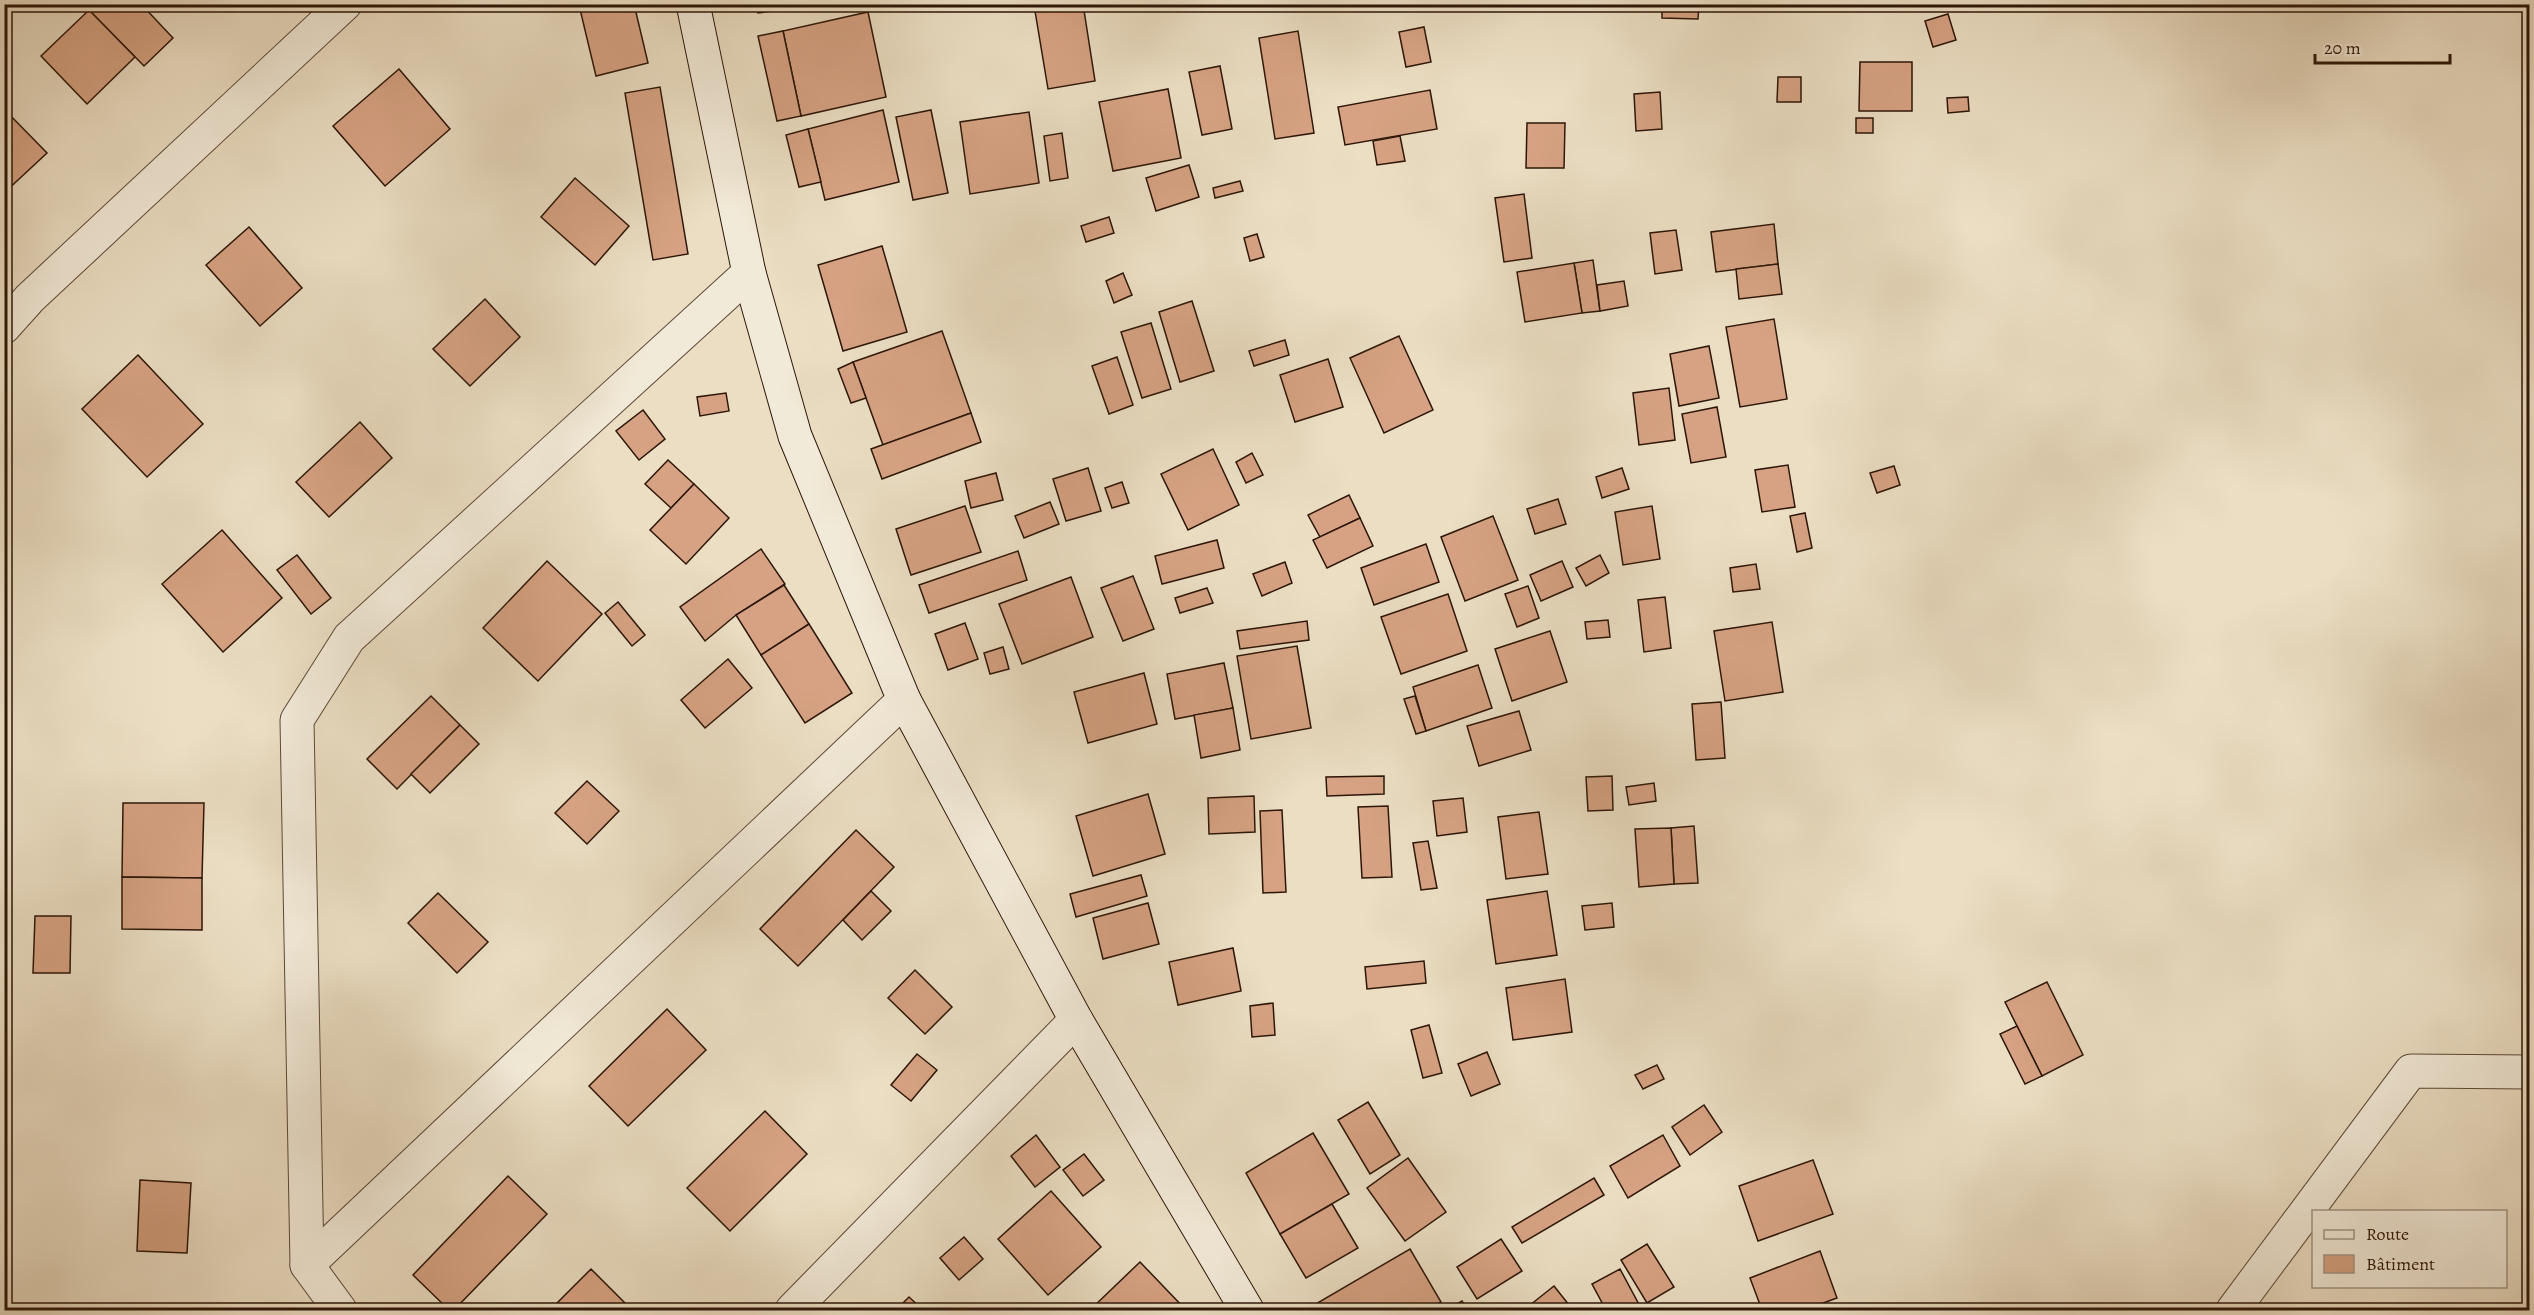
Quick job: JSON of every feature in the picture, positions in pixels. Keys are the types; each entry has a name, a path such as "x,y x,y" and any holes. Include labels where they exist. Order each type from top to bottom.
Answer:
{"street":[{"path":"4,327 30,298 345,4"},
{"path":"693,4 749,273 795,436 904,700 1076,1020 1247,1311"},
{"path":"340,1311 307,1265 297,720 349,639 749,273"},
{"path":"307,1265 904,700"},
{"path":"792,1311 1076,1020"},
{"path":"2234,1311 2411,1071 2529,1072"}],"building":[{"path":"95,4 141,4 173,38 144,66 89,10"},
{"path":"634,4 648,63 596,76 579,5"},
{"path":"756,4 791,4 792,8 758,13"},
{"path":"1083,4 1095,81 1048,89 1035,11"},
{"path":"1662,4 1699,4 1698,19 1662,18"},
{"path":"89,10 135,57 87,104 41,56"},
{"path":"868,12 886,97 801,116 783,31"},
{"path":"1948,14 1956,40 1933,47 1925,21"},
{"path":"1424,27 1431,62 1406,67 1399,32"},
{"path":"783,31 801,116 777,121 758,36"},
{"path":"1298,31 1314,133 1275,139 1259,38"},
{"path":"1860,62 1912,62 1912,111 1859,111"},
{"path":"1220,66 1232,129 1202,135 1189,72"},
{"path":"399,69 450,129 385,186 333,126"},
{"path":"1778,77 1801,77 1801,102 1777,102"},
{"path":"660,87 688,254 653,260 625,93"},
{"path":"1168,89 1181,158 1113,171 1099,102"},
{"path":"1430,90 1437,129 1345,145 1338,107"},
{"path":"1660,92 1662,129 1636,131 1634,94"},
{"path":"1968,97 1969,111 1948,113 1947,98"},
{"path":"4,109 47,153 4,193"},
{"path":"883,110 899,182 825,200 808,129"},
{"path":"931,110 948,193 913,200 896,117"},
{"path":"1029,112 1039,183 970,194 960,122"},
{"path":"1856,118 1873,118 1873,133 1856,133"},
{"path":"1527,123 1565,123 1564,168 1526,168"},
{"path":"808,129 821,182 799,187 786,135"},
{"path":"1062,133 1068,178 1050,181 1044,136"},
{"path":"1400,136 1405,161 1377,165 1373,141"},
{"path":"1189,165 1199,197 1156,211 1146,178"},
{"path":"575,178 629,226 595,265 541,217"},
{"path":"1240,181 1243,191 1215,198 1213,188"},
{"path":"1524,194 1532,258 1504,262 1495,198"},
{"path":"1109,217 1114,233 1086,242 1081,226"},
{"path":"1774,224 1778,264 1716,272 1711,232"},
{"path":"249,227 302,288 260,326 206,265"},
{"path":"1676,230 1682,270 1655,274 1650,233"},
{"path":"1257,234 1264,257 1250,261 1244,238"},
{"path":"882,246 907,332 843,351 818,265"},
{"path":"1593,260 1600,311 1582,313 1574,263"},
{"path":"1574,263 1582,313 1525,322 1517,272"},
{"path":"1778,264 1782,294 1739,299 1736,269"},
{"path":"1123,273 1132,295 1114,303 1106,281"},
{"path":"1624,281 1628,306 1600,311 1597,285"},
{"path":"485,299 520,337 470,386 433,349"},
{"path":"1192,301 1214,371 1180,382 1159,312"},
{"path":"1774,319 1787,399 1740,407 1726,327"},
{"path":"1151,323 1171,389 1142,398 1121,332"},
{"path":"942,331 971,413 883,445 853,362"},
{"path":"1399,336 1433,410 1384,433 1350,358"},
{"path":"1285,340 1289,355 1254,366 1249,351"},
{"path":"1709,346 1719,398 1679,406 1670,354"},
{"path":"138,355 203,424 147,477 82,409"},
{"path":"1117,357 1133,405 1109,414 1092,366"},
{"path":"1328,359 1343,407 1295,422 1280,375"},
{"path":"853,362 866,398 851,403 838,369"},
{"path":"1669,388 1675,440 1639,445 1633,393"},
{"path":"726,393 729,411 700,416 697,397"},
{"path":"1717,407 1726,457 1691,463 1682,414"},
{"path":"643,410 665,439 639,460 616,431"},
{"path":"971,413 981,442 882,479 871,449"},
{"path":"360,422 392,458 329,517 296,482"},
{"path":"1213,449 1239,505 1188,530 1161,474"},
{"path":"1252,453 1263,475 1246,483 1236,462"},
{"path":"668,460 694,484 671,508 645,484"},
{"path":"1788,465 1795,507 1762,512 1755,470"},
{"path":"1894,466 1900,485 1877,493 1870,473"},
{"path":"1088,468 1101,511 1066,521 1053,479"},
{"path":"1622,468 1629,489 1602,498 1596,477"},
{"path":"996,473 1003,500 971,508 965,481"},
{"path":"1122,482 1129,503 1112,508 1105,488"},
{"path":"694,484 729,518 686,564 650,530"},
{"path":"1349,495 1360,518 1320,537 1308,515"},
{"path":"1558,499 1566,524 1535,534 1527,509"},
{"path":"1050,502 1059,524 1024,538 1015,516"},
{"path":"965,506 981,552 911,575 896,529"},
{"path":"1652,506 1660,559 1623,565 1615,512"},
{"path":"1805,513 1812,548 1797,552 1790,516"},
{"path":"1493,516 1518,580 1465,601 1441,537"},
{"path":"1360,518 1373,546 1327,568 1313,540"},
{"path":"222,530 282,598 223,652 162,584"},
{"path":"1217,540 1224,568 1162,584 1155,556"},
{"path":"1426,544 1439,582 1374,605 1361,568"},
{"path":"761,549 785,584 736,615 705,641 680,607"},
{"path":"1018,551 1027,580 929,613 919,585"},
{"path":"297,555 331,598 311,614 277,570"},
{"path":"1600,555 1609,573 1586,586 1576,568"},
{"path":"547,561 602,614 538,681 483,628"},
{"path":"1562,561 1573,587 1541,601 1530,575"},
{"path":"1285,562 1292,583 1262,596 1253,574"},
{"path":"1756,564 1760,589 1733,592 1730,568"},
{"path":"1133,576 1154,629 1123,641 1101,588"},
{"path":"1071,577 1093,637 1022,664 999,604"},
{"path":"784,585 809,624 761,655 736,615"},
{"path":"1528,586 1539,618 1517,627 1505,594"},
{"path":"1207,588 1213,603 1180,613 1175,598"},
{"path":"1448,594 1467,651 1401,674 1381,617"},
{"path":"1665,597 1671,648 1644,652 1638,600"},
{"path":"618,602 645,635 632,646 605,613"},
{"path":"1608,620 1610,637 1587,639 1585,622"},
{"path":"1307,621 1309,640 1240,649 1237,631"},
{"path":"1772,622 1783,692 1725,701 1714,631"},
{"path":"965,623 978,659 948,670 935,634"},
{"path":"809,624 852,693 805,723 761,655"},
{"path":"1550,631 1567,682 1512,701 1495,649"},
{"path":"1297,646 1311,728 1251,739 1237,656"},
{"path":"1003,647 1009,669 990,674 984,653"},
{"path":"728,659 752,688 705,728 681,700"},
{"path":"1224,663 1233,708 1175,719 1167,674"},
{"path":"1478,665 1492,708 1426,731 1413,687"},
{"path":"1144,673 1157,724 1088,743 1074,692"},
{"path":"431,696 460,725 397,789 367,759"},
{"path":"1415,696 1426,731 1416,734 1404,699"},
{"path":"1721,702 1725,758 1696,760 1692,704"},
{"path":"1233,708 1240,750 1201,758 1194,715"},
{"path":"1519,711 1531,750 1479,766 1467,726"},
{"path":"460,725 479,744 430,793 411,774"},
{"path":"1384,776 1384,794 1327,796 1326,777"},
{"path":"1612,776 1613,810 1588,811 1586,777"},
{"path":"587,781 619,811 587,844 555,813"},
{"path":"1654,783 1656,801 1629,805 1626,787"},
{"path":"1148,794 1165,854 1093,876 1076,816"},
{"path":"1254,796 1255,832 1209,834 1208,798"},
{"path":"1463,798 1467,832 1437,836 1433,801"},
{"path":"123,803 204,803 202,878 122,877"},
{"path":"1388,806 1392,877 1362,878 1358,807"},
{"path":"1282,810 1286,892 1263,893 1260,811"},
{"path":"1539,812 1548,874 1506,879 1498,817"},
{"path":"1694,826 1698,883 1674,884 1671,828"},
{"path":"1671,828 1674,884 1639,887 1635,829"},
{"path":"856,830 894,867 798,966 760,929"},
{"path":"1428,841 1437,888 1421,890 1413,843"},
{"path":"1141,875 1147,896 1076,917 1070,894"},
{"path":"122,877 202,878 202,930 122,929"},
{"path":"871,891 891,911 862,940 843,920"},
{"path":"1547,891 1557,955 1496,964 1487,900"},
{"path":"438,893 488,942 457,973 408,923"},
{"path":"1148,903 1159,944 1103,959 1093,918"},
{"path":"1612,903 1614,927 1585,930 1582,906"},
{"path":"35,916 71,916 70,973 33,973"},
{"path":"1233,948 1241,991 1178,1005 1169,962"},
{"path":"1424,961 1426,983 1367,989 1365,967"},
{"path":"915,970 952,1007 925,1034 888,998"},
{"path":"1565,979 1572,1032 1513,1040 1506,988"},
{"path":"2047,982 2083,1055 2042,1076 2005,1002"},
{"path":"1273,1003 1275,1035 1252,1037 1250,1006"},
{"path":"667,1009 706,1050 628,1126 589,1086"},
{"path":"1429,1025 1442,1073 1423,1078 1411,1030"},
{"path":"2017,1026 2042,1076 2025,1084 2000,1034"},
{"path":"1487,1052 1500,1084 1471,1096 1458,1064"},
{"path":"917,1054 937,1070 911,1101 891,1085"},
{"path":"1657,1065 1664,1079 1643,1089 1635,1075"},
{"path":"1368,1102 1400,1155 1370,1174 1338,1120"},
{"path":"1704,1105 1722,1132 1690,1155 1672,1127"},
{"path":"765,1111 807,1154 730,1231 687,1188"},
{"path":"1313,1133 1349,1194 1280,1234 1246,1173"},
{"path":"1036,1135 1060,1167 1035,1187 1011,1156"},
{"path":"1663,1135 1680,1166 1628,1198 1610,1166"},
{"path":"1084,1154 1104,1180 1083,1196 1063,1170"},
{"path":"1408,1158 1446,1212 1405,1241 1367,1188"},
{"path":"1813,1160 1833,1214 1758,1241 1739,1186"},
{"path":"508,1176 547,1214 454,1310 449,1310 413,1275"},
{"path":"1594,1178 1604,1195 1522,1243 1512,1227"},
{"path":"140,1180 191,1183 187,1253 137,1251"},
{"path":"1051,1191 1101,1247 1048,1295 998,1239"},
{"path":"1332,1204 1358,1248 1306,1278 1280,1234"},
{"path":"964,1237 983,1259 959,1280 940,1258"},
{"path":"1501,1239 1522,1271 1477,1299 1457,1267"},
{"path":"1647,1244 1674,1287 1647,1303 1621,1260"},
{"path":"1410,1249 1441,1302 1426,1310 1317,1310 1314,1305"},
{"path":"1820,1251 1837,1298 1804,1310 1762,1310 1750,1278"},
{"path":"1140,1262 1186,1310 1090,1310"},
{"path":"591,1269 632,1310 550,1310"},
{"path":"1620,1269 1642,1310 1606,1310 1592,1284"},
{"path":"1554,1286 1573,1310 1525,1310 1525,1309"},
{"path":"909,1297 923,1310 896,1310"},
{"path":"1462,1301 1468,1310 1446,1310"}]}
